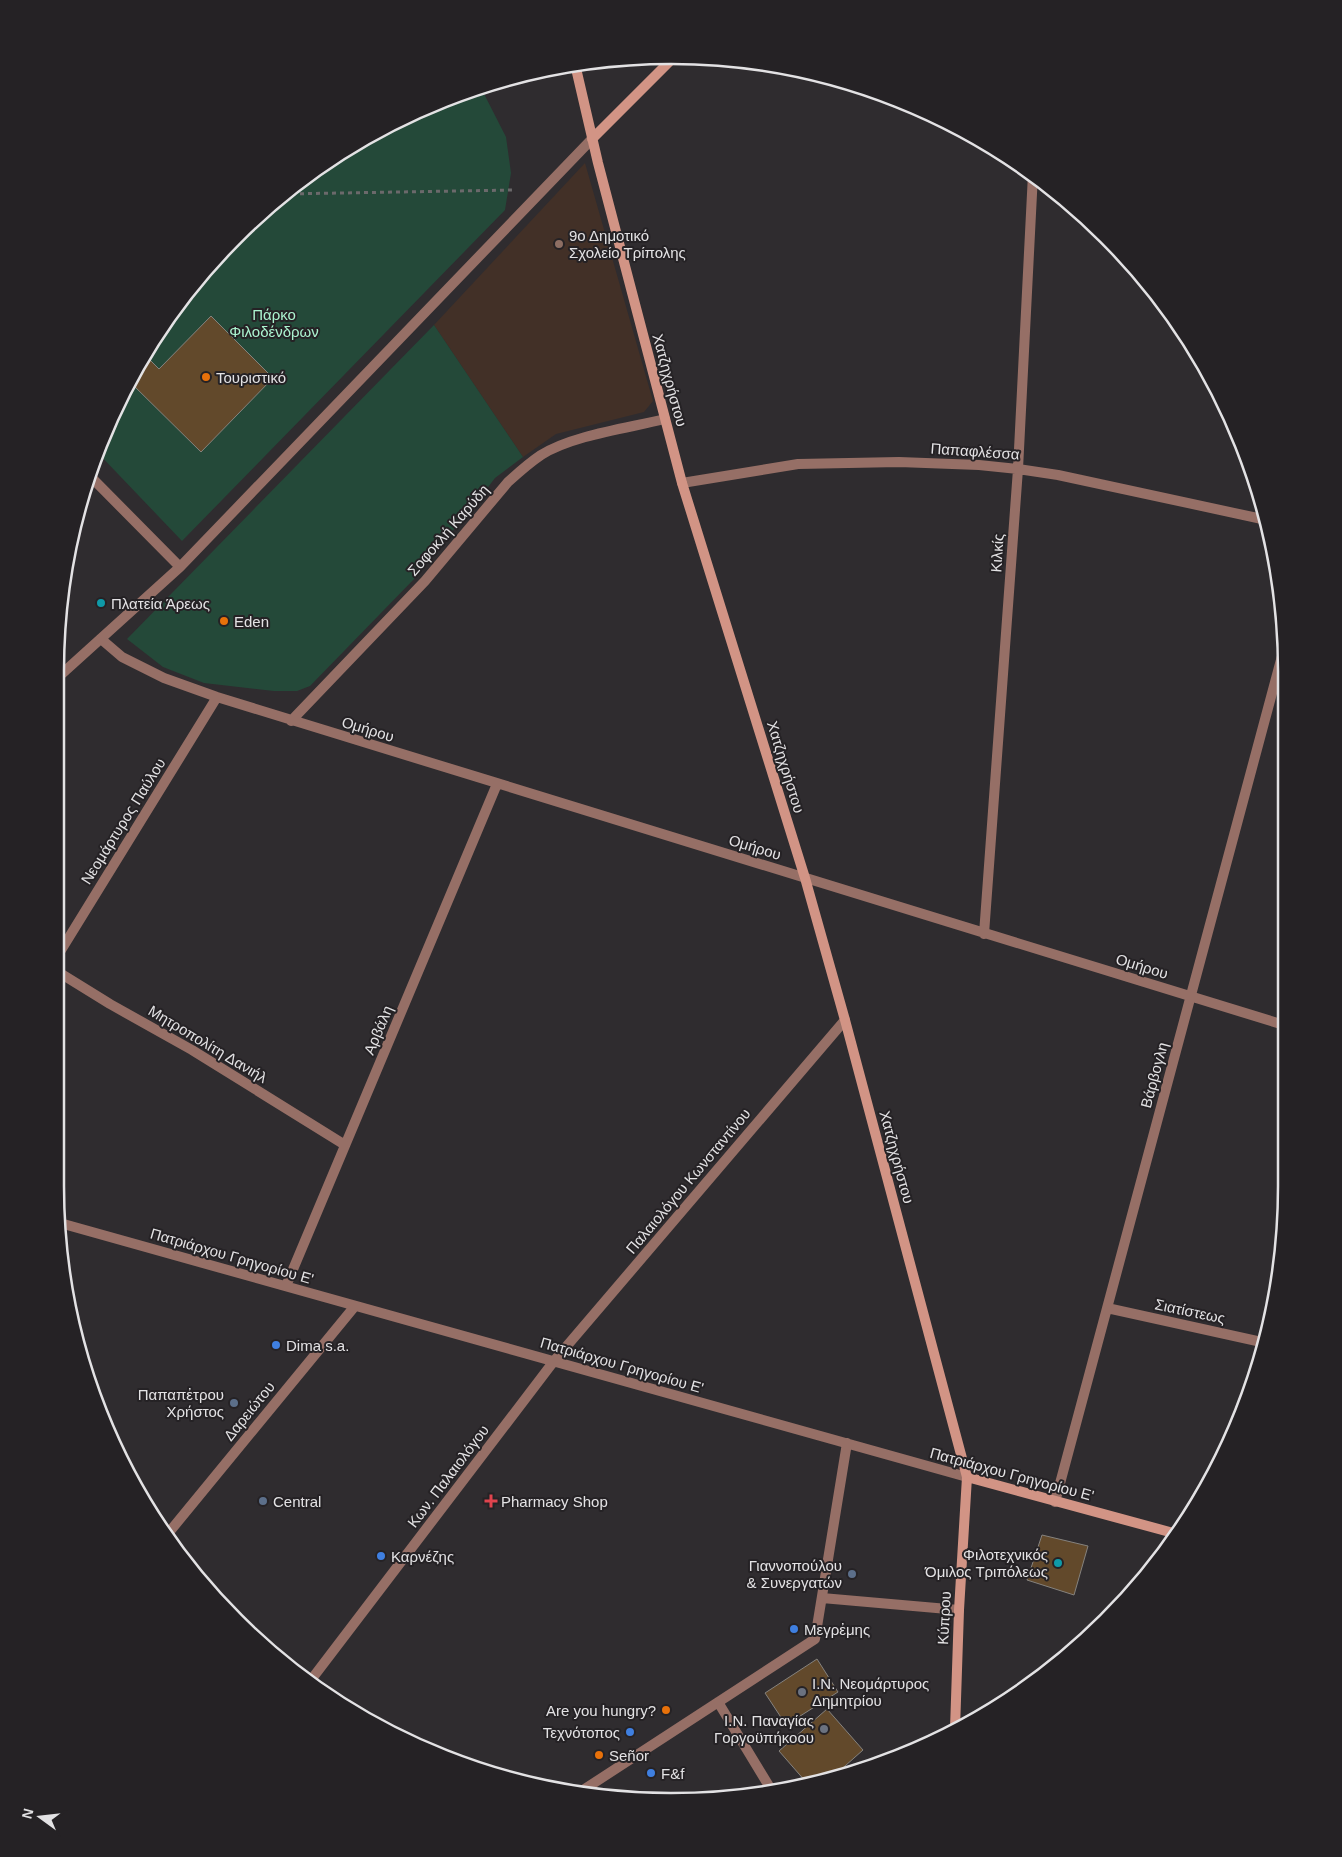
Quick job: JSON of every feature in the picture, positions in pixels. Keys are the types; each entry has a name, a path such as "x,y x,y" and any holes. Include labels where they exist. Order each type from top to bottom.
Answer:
{"street":[{"path":"64,672 180,567 543,189 667,64"},
{"name":"Χατζηχρήστου","path":"575,72 682,483 805,878 845,1020 967,1477"},
{"name":"Κιλκίς","path":"984,934 1018,469 1033,183"},
{"name":"Σοφοκλή Καρύδη","path":"292,721 425,581 508,482 523,468 543,454 570,441 665,419"},
{"name":"Παπαφλέσσα","path":"682,483 798,464 828,462 979,464 1018,469 1259,518"},
{"path":"95,481 180,567"},
{"name":"Ομήρου","path":"100,639 122,657 164,678 217,697 1278,1023"},
{"name":"Βάρβογλη","path":"1055,1502 1278,671"},
{"name":"Νεομάρτυρος Παύλου","path":"64,945 217,697"},
{"name":"Αρβάλη","path":"286,1286 497,784"},
{"name":"Μητροπολίτη Δανιήλ","path":"64,976 192,1050 346,1145"},
{"name":"Παλαιολόγου Κωνσταντίνου","path":"554,1362 845,1020"},
{"name":"Πατριάρχου Γρηγορίου Ε'","path":"65,1224 1055,1502 1170,1532"},
{"name":"Δαρειώτου","path":"171,1530 356,1306"},
{"name":"Σιατίστεως","path":"1107,1308 1258,1341"},
{"name":"Κων. Παλαιολόγου","path":"314,1677 554,1362"},
{"path":"587,1787 815,1639 847,1443"},
{"name":"Κύπρου","path":"955,1723 959,1610 967,1477"},
{"path":"822,1598 959,1610"},
{"path":"718,1702 768,1785"}],"path":[{"path":"295,194 543,189"}],"shaded area":[{"name":"9ο Δημοτικό Σχολείο Τρίπολης","path":"585,163 653,401 644,412 556,434 523,457 434,325"}],"green space":[{"name":"Πάρκο Φιλοδένδρων","path":"484,94 506,137 511,173 505,210 182,541 103,458 126,402 166,334 189,301 214,271 271,214 301,189 367,145 402,126"},
{"path":"434,325 523,457 495,478 415,578 310,686 297,691 274,691 204,683 163,667 127,639"}],"building":[{"path":"211,316 273,378 201,452 134,386 150,360 159,369"},
{"name":"Φιλοτεχνικός Όμιλος Τριπόλεως","path":"1042,1535 1088,1546 1074,1595 1027,1580"},
{"name":"Ι.Ν. Νεομάρτυρος Δημητρίου","path":"817,1659 838,1692 786,1725 765,1693"},
{"name":"Ι.Ν. Παναγίας Γοργοϋπήκοου","path":"827,1709 863,1750 842,1769 803,1779 779,1751"}],"place":[{"name":"9ο Δημοτικό Σχολείο Τρίπολης","path":"559,244"},
{"name":"Τουριστικό","path":"206,377"},
{"name":"Πλατεία Άρεως","path":"101,603"},
{"name":"Eden","path":"224,621"},
{"name":"Dima s.a.","path":"276,1345"},
{"name":"Παπαπἐτρου Χρήστος","path":"234,1403"},
{"name":"Central","path":"263,1501"},
{"name":"Pharmacy Shop","path":"491,1501"},
{"name":"Καρνέζης","path":"381,1556"},
{"name":"Φιλοτεχνικός Όμιλος Τριπόλεως","path":"1058,1563"},
{"name":"Γιαννοπούλου & Συνεργατών","path":"852,1574"},
{"name":"Μεγρἐμης","path":"794,1629"},
{"name":"Ι.Ν. Νεομάρτυρος Δημητρίου","path":"802,1692"},
{"name":"Are you hungry?","path":"666,1710"},
{"name":"Ι.Ν. Παναγίας Γοργοϋπήκοου","path":"824,1729"},
{"name":"Τεχνότοπος","path":"630,1732"},
{"name":"Señor","path":"599,1755"},
{"name":"F&f","path":"651,1773"}]}
